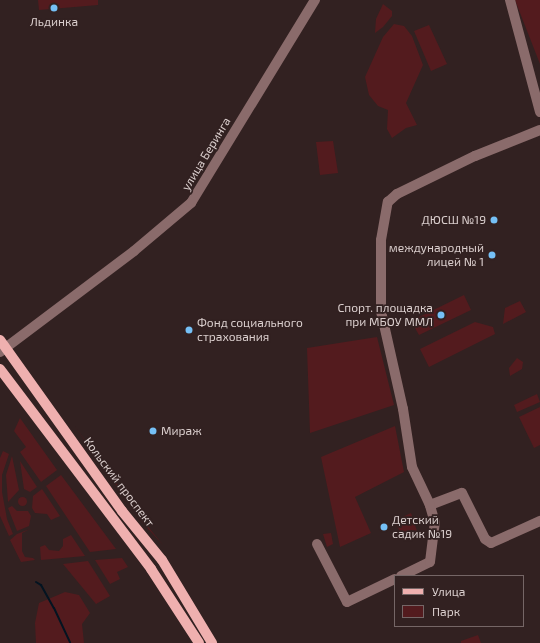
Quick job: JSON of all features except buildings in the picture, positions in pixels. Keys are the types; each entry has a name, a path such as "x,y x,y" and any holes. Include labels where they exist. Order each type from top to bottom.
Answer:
{"main road":[{"name":"Кольский проспект","path":"2,347 122,511 162,560 210,641"},
{"path":"0,370 151,569 199,643"}],"street":[{"name":"улица Беринга","path":"2,347 134,252 191,203 315,0"},
{"path":"510,0 540,112"},
{"path":"403,575 430,562 435,523 430,504 412,467 403,409 381,311 381,240 388,202 397,194 475,156 540,130"},
{"path":"430,504 462,493 485,539 491,543 540,521"},
{"path":"317,544 347,602 394,579"}],"green space":[{"name":"Льдинка","path":"38,0 98,0 98,5 39,10"},
{"path":"515,0 540,0 540,64"},
{"path":"383,4 392,11 392,16 383,27 375,33 376,19"},
{"path":"394,24 404,26 412,36 423,65 406,103 417,125 406,128 392,138 387,129 388,110 378,106 369,95 365,77 383,37"},
{"path":"429,25 447,64 431,71 414,31"},
{"path":"333,141 338,173 320,175 316,142"},
{"name":"Спорт. площадка при МБОУ ММЛ","path":"464,295 471,310 419,335 411,321"},
{"path":"520,301 526,312 503,324 505,308"},
{"path":"475,322 493,327 495,334 429,367 420,349"},
{"path":"377,337 394,405 310,433 307,348"},
{"path":"517,358 523,362 522,369 510,376 509,368"},
{"path":"537,394 540,402 517,412 514,405"},
{"path":"540,407 540,445 534,448 519,417"},
{"path":"20,418 57,470 41,482 20,452 26,447 14,431"},
{"path":"74,425 145,523 163,545 142,522"},
{"path":"395,426 404,472 355,497 371,533 340,547 321,457"},
{"path":"3,451 9,454 2,475 2,492 7,519 13,534 9,536 0,516 0,458"},
{"path":"12,456 19,490 8,502 6,475"},
{"path":"20,461 37,487 30,492 24,489"},
{"path":"61,475 116,549 90,552 46,486"},
{"path":"42,489 60,516 51,520 47,514 35,513 32,508 33,496"},
{"path":"22,496 27,501 22,506 17,501"},
{"path":"12,506 17,511 28,511 31,516 29,526 17,531 8,508"},
{"path":"411,513 418,534 405,540 394,521"},
{"path":"30,529 22,533 22,551 25,557 33,558 35,560 21,562 10,540 17,534"},
{"path":"331,533 333,544 327,547 323,534"},
{"path":"71,535 85,556 41,560 40,547 45,545 49,550 59,551 63,546 63,539"},
{"path":"122,558 128,567 117,572 120,579 110,584 95,560"},
{"path":"88,561 110,596 96,604 63,564"},
{"path":"65,592 79,595 90,613 82,624 84,643 36,643 35,623 39,603"},
{"path":"478,635 481,643 461,643 461,641"}],"waterway":[{"path":"36,582 41,585 54,608 70,643"}],"place":[{"name":"Льдинка","path":"54,8"},
{"name":"ДЮСШ №19","path":"494,220"},
{"name":"международный лицей № 1","path":"492,255"},
{"name":"Спорт. площадка при МБОУ ММЛ","path":"441,315"},
{"name":"Фонд социального страхования","path":"189,330"},
{"name":"Мираж","path":"153,431"},
{"name":"Детский садик №19","path":"384,527"}]}
